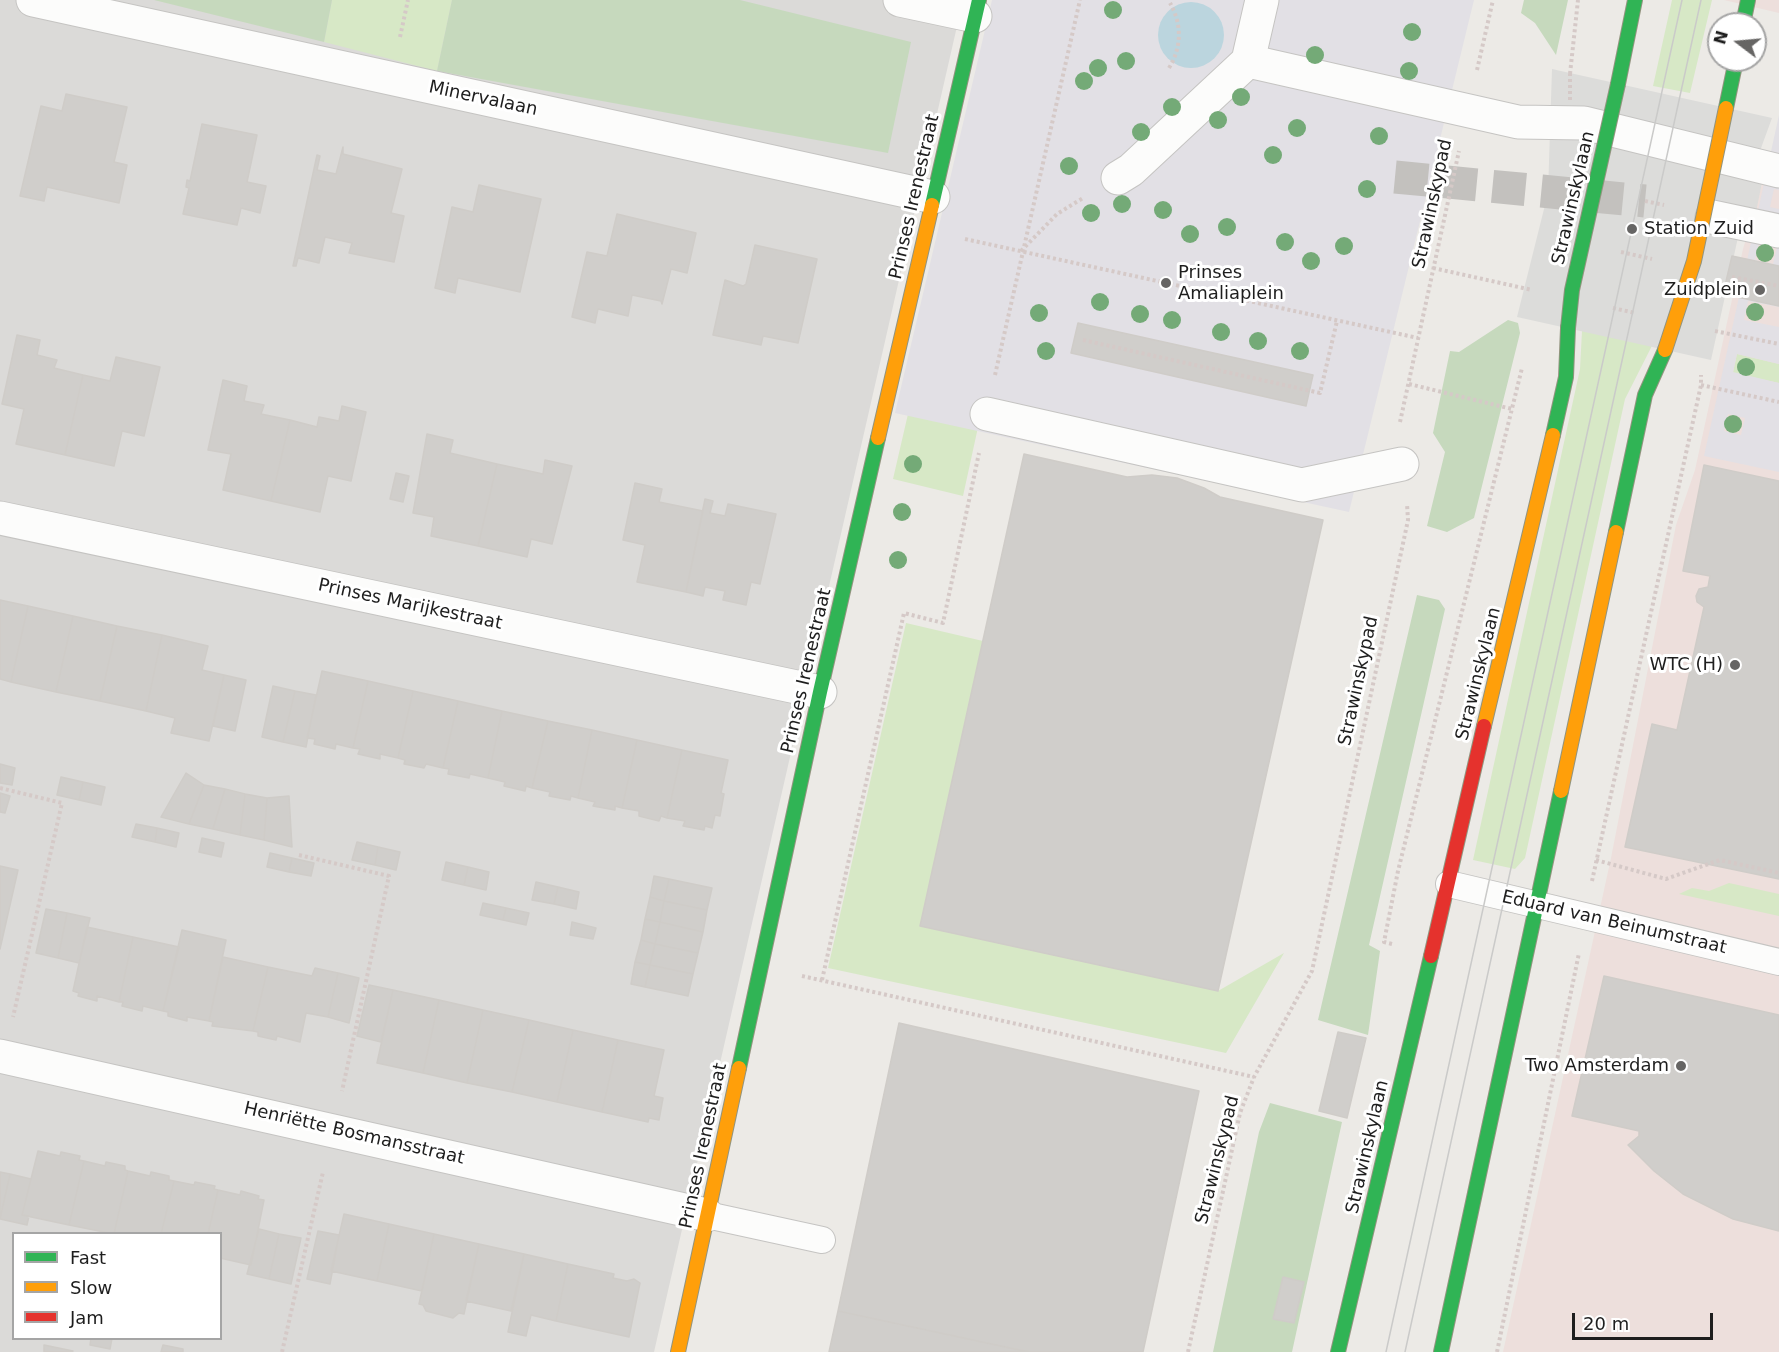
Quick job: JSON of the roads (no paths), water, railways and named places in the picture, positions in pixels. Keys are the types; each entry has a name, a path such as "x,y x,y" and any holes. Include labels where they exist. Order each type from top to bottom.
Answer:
{"street":[{"name":"Minervalaan","path":"33,0 933,197"},
{"path":"900,0 977,8"},
{"path":"1118,178 1131,170 1248,62 1262,0"},
{"name":"Strawinskylaan","path":"1338,1352 1566,377 1572,290 1635,0"},
{"name":"Prinses Irenestraat","path":"678,1352 820,692 977,8"},
{"path":"1248,62 1518,122 1584,123 1728,159 1778,167"},
{"path":"1441,1352 1645,395 1680,314 1693,268 1734,72"},
{"path":"1712,217 1779,231"},
{"path":"987,414 1302,485 1402,464"},
{"name":"Prinses Marijkestraat","path":"0,518 820,692"},
{"name":"Henriëtte Bosmansstraat","path":"2,1056 707,1215"}],"lane":[{"name":"Eduard van Beinumstraat","path":"1449,884 1779,962"},
{"path":"707,1215 822,1240"}],"water":[{"path":"1197,2 1215,11 1222,22 1224,35 1222,48 1215,59 1204,66 1185,68 1167,59 1160,48 1158,29 1167,11 1178,4"}],"tunnel":[{"path":"1395,177 1645,201"}],"tram line":[{"path":"1386,1352 1682,0"},
{"path":"1405,1352 1701,0"}],"place":[{"name":"Station Zuid","path":"1632,229"},
{"name":"Prinses Amaliaplein","path":"1166,283"},
{"name":"Zuidplein","path":"1760,290"},
{"name":"WTC (H)","path":"1735,665"},
{"name":"Two Amsterdam","path":"1681,1066"}]}
